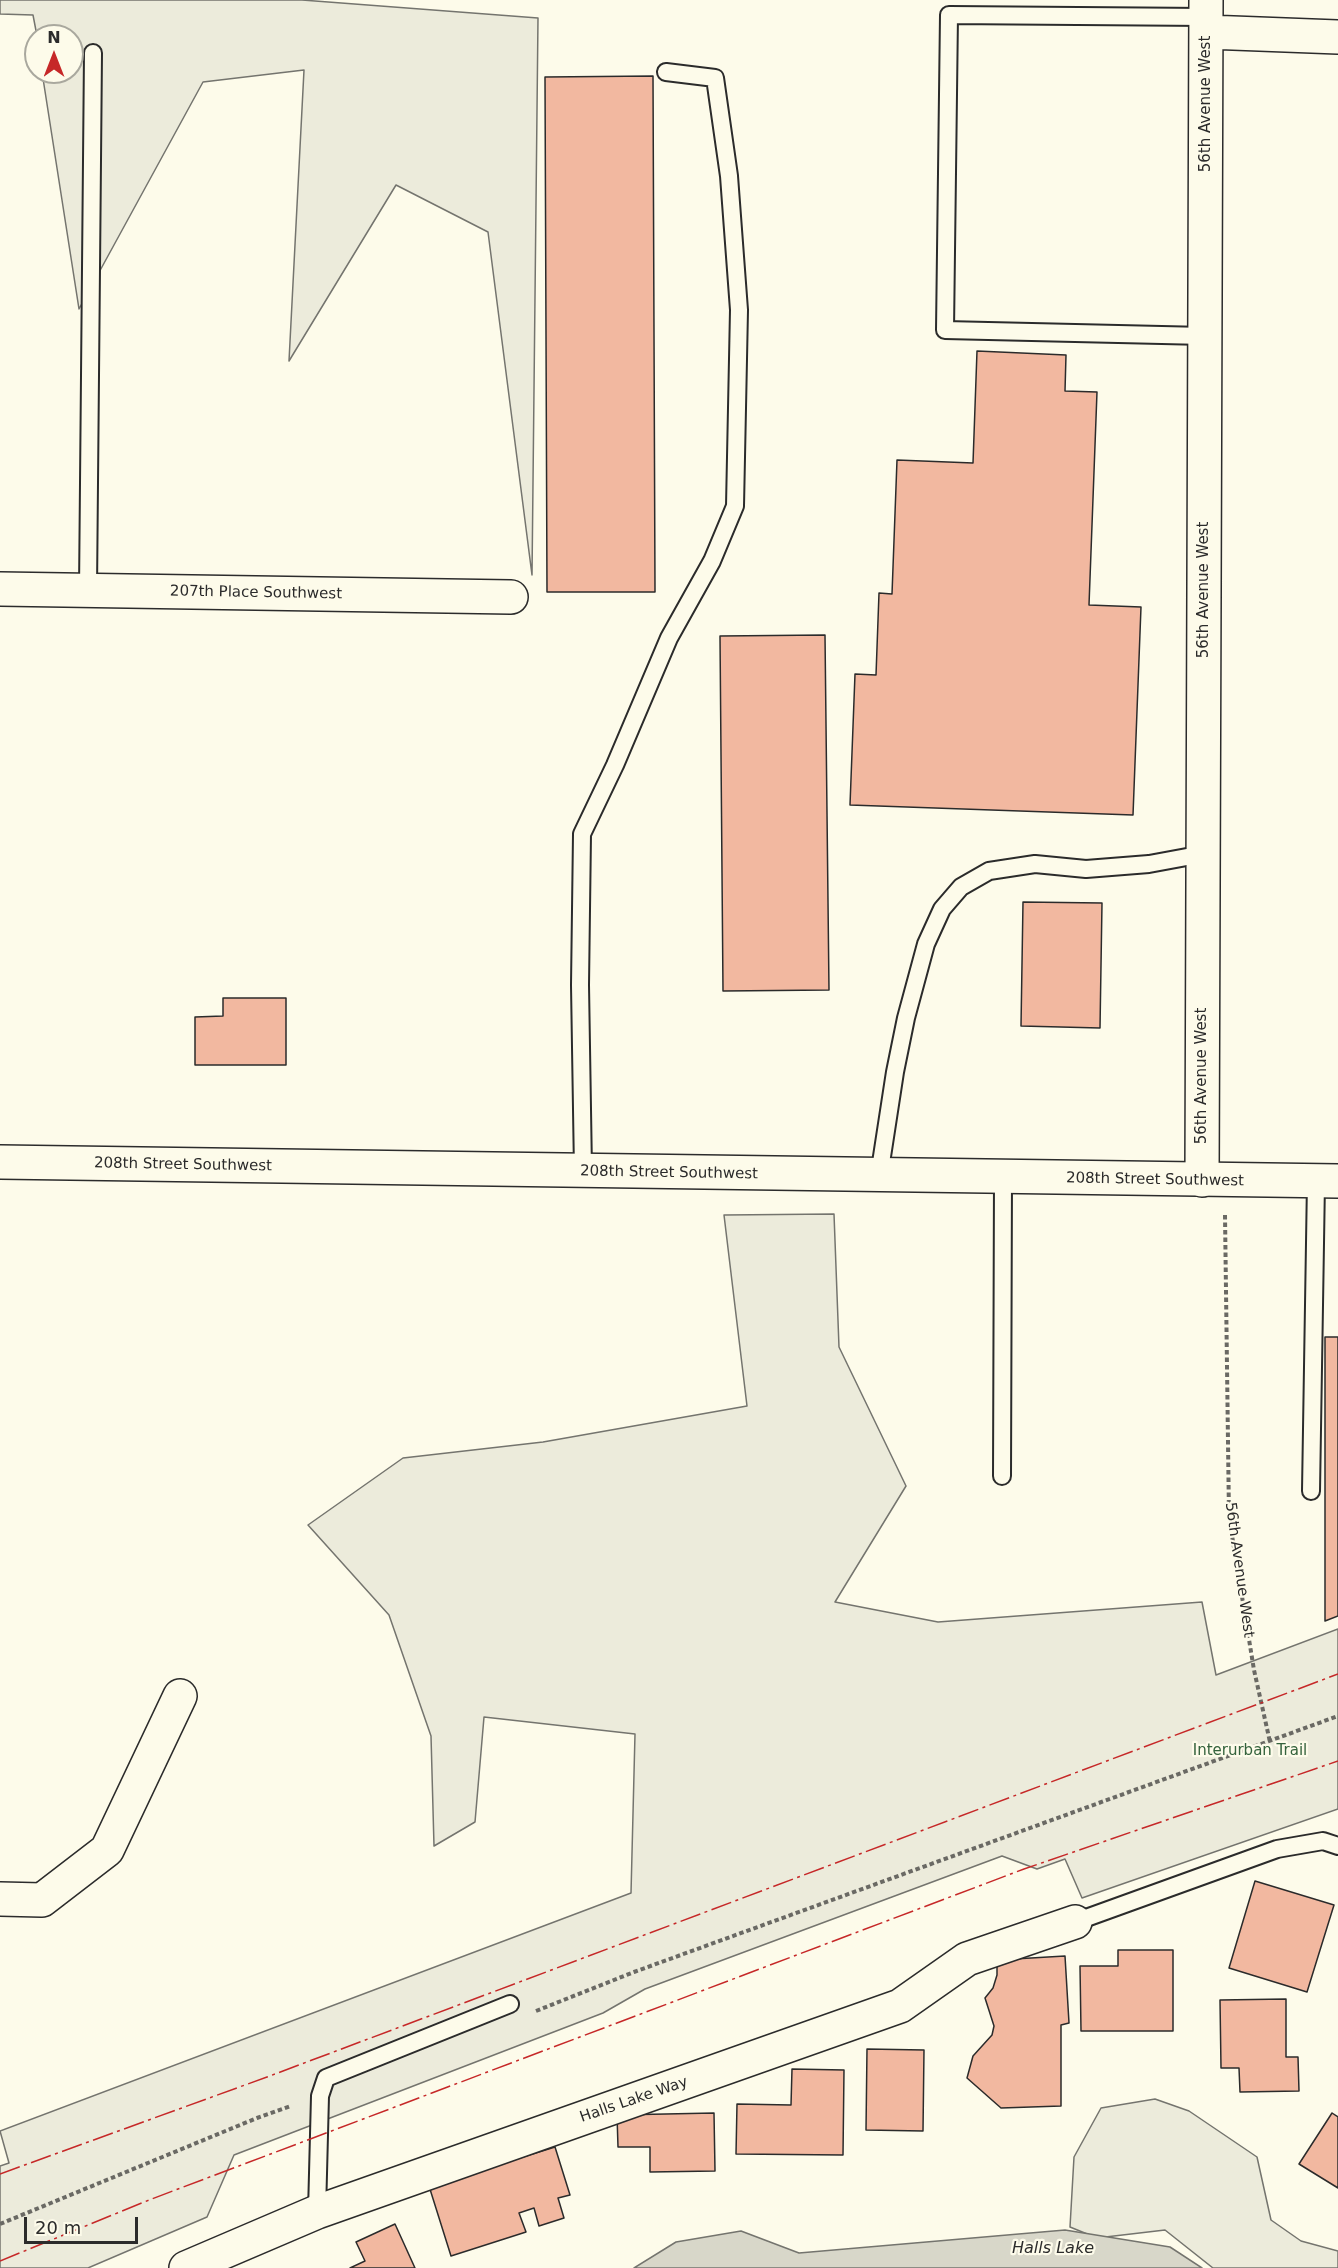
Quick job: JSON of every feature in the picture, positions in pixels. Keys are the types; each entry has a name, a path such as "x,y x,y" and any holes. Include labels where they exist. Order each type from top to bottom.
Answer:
{"street":[{"path":"1206,16 1338,37"},
{"name":"56th Avenue West","path":"1206,16 1203,854 1214,1180"},
{"name":"207th Place Southwest","path":"0,589 511,597"},
{"name":"208th Street Southwest","path":"0,1162 1327,1181"},
{"path":"0,1899 42,1900 107,1850 180,1696"},
{"name":"Halls Lake Way","path":"186,2268 317,2212 900,2006 967,1959 1075,1922"}],"lane":[{"path":"1205,336 945,330 945,8 1206,16"},
{"path":"88,590 93,53"},
{"path":"584,1171 580,985 582,834 615,765 669,638 712,561 735,507 739,310 729,176 715,78 666,72"},
{"path":"879,1176 906,1017 926,944 942,909 961,887 989,871 1035,864 1086,869 1149,864 1203,854"},
{"path":"1002,1476 1003,1178"},
{"path":"1311,1491 1327,1181"},
{"path":"1075,1922 1277,1849 1323,1841 1338,1846"},
{"path":"317,2212 320,2096 326,2078 510,2004"}],"path":[{"name":"56th Avenue West","path":"1214,1180 1229,1516 1254,1670 1270,1742"},
{"path":"634,1971 1338,1716"},
{"path":"0,2224 257,2118 320,2096"}],"green space":[{"path":"0,0 302,0 538,18 532,575 488,232 396,185 289,361 304,70 203,82 79,309 44,84 84,84 84,24 35,24 33,15 0,14"},
{"name":"Interurban Trail","path":"834,1214 839,1347 906,1486 835,1602 938,1622 1202,1602 1216,1675 1338,1629 1338,1809 1082,1898 1065,1859 1037,1869 1002,1856 645,1989 603,2013 234,2155 207,2217 88,2268 0,2268 0,2166 9,2163 0,2131 631,1893 635,1734 484,1717 475,1822 434,1846 431,1736 389,1615 308,1525 403,1458 543,1442 747,1406 724,1215"},
{"path":"1155,2099 1189,2111 1257,2157 1271,2220 1301,2241 1338,2251 1338,2268 1213,2268 1165,2230 1097,2238 1070,2227 1074,2157 1101,2108"}],"water":[{"name":"Halls Lake","path":"1065,2230 1170,2247 1202,2268 634,2268 676,2242 741,2231 799,2253"}],"building":[{"path":"653,76 655,592 547,592 545,77"},
{"path":"977,351 1066,355 1065,391 1097,392 1089,605 1141,607 1133,815 850,805 855,674 876,675 879,593 892,594 897,460 973,463"},
{"path":"825,635 829,990 723,991 720,636"},
{"path":"1023,902 1102,903 1100,1028 1021,1026"},
{"path":"223,998 286,998 286,1065 195,1065 195,1017 223,1016"},
{"path":"1325,1337 1338,1337 1338,1616 1325,1621"},
{"path":"1255,1881 1334,1905 1307,1992 1229,1968"},
{"path":"1118,1950 1173,1950 1173,2031 1081,2031 1080,1966 1118,1966"},
{"path":"1065,1956 1069,2023 1061,2025 1061,2106 1001,2108 967,2078 973,2056 992,2035 994,2026 985,1998 993,1988 997,1975 997,1960"},
{"path":"1286,1999 1286,2057 1298,2057 1299,2091 1240,2092 1239,2068 1221,2068 1220,2000"},
{"path":"867,2049 924,2050 923,2131 866,2130"},
{"path":"792,2069 844,2070 843,2155 736,2154 737,2104 791,2105"},
{"path":"714,2113 715,2171 650,2172 650,2147 618,2147 617,2115"},
{"path":"1332,2113 1338,2117 1338,2188 1299,2164"},
{"path":"555,2147 570,2195 558,2198 564,2218 539,2226 534,2208 519,2213 526,2232 451,2256 429,2186"},
{"path":"395,2224 415,2268 350,2268 365,2261 356,2242"}],"power":[{"path":"0,2174 267,2077 1338,1674"},
{"path":"0,2261 149,2200 1024,1869 1338,1761"}]}
